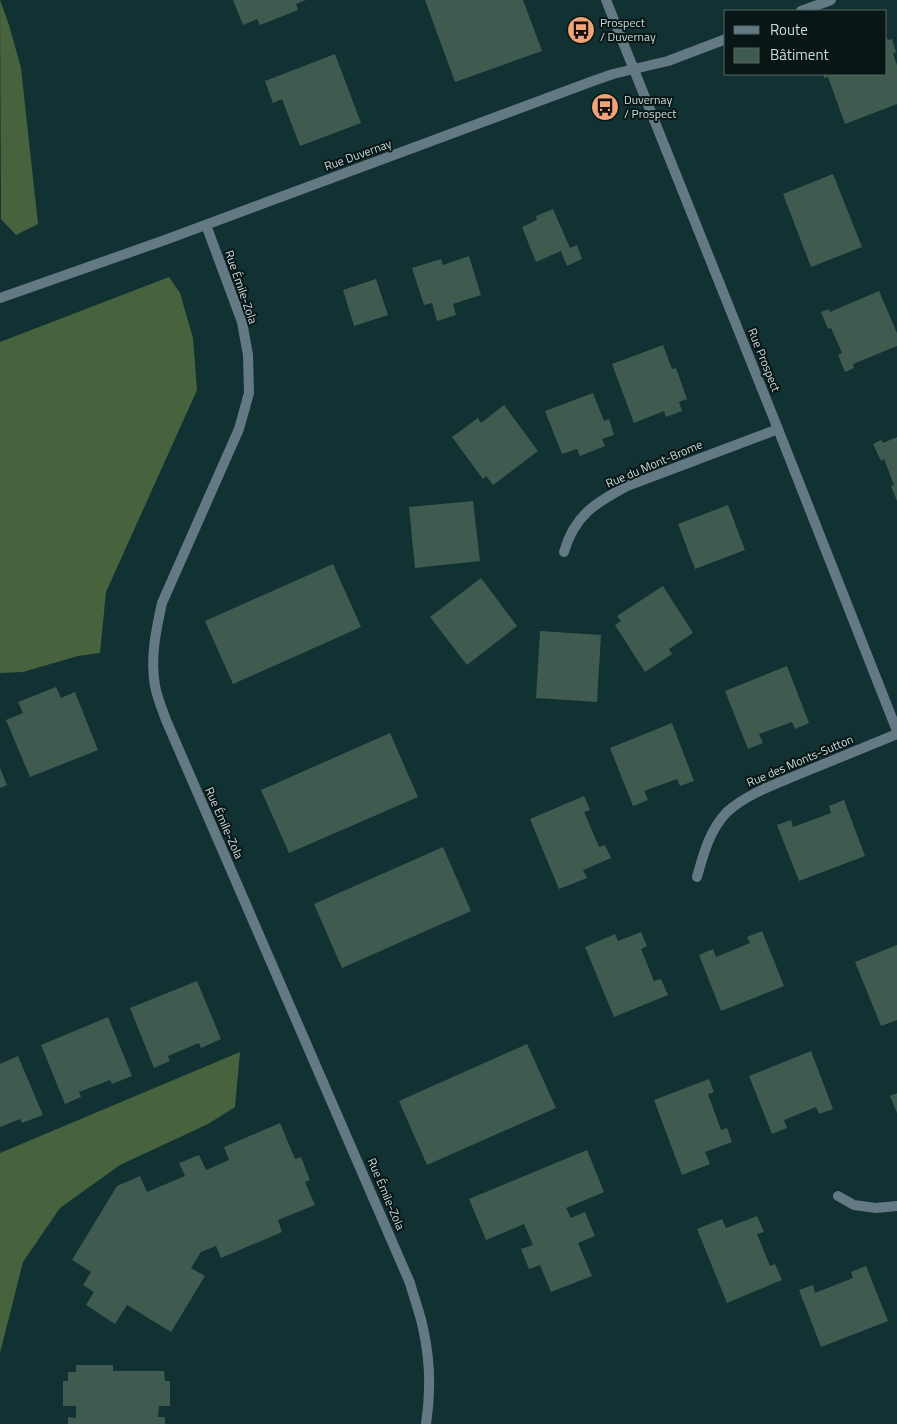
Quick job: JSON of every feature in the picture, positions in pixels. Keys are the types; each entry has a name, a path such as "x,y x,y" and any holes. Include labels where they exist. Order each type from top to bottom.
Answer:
{"street":[{"name":"Rue Prospect","path":"606,0 897,732"},
{"path":"804,10 831,0"},
{"name":"Rue Duvernay","path":"0,298 206,225 593,81 613,74 668,61 724,40"},
{"name":"Rue Émile-Zola","path":"206,225 242,322 248,354 249,393 239,430 162,603 156,630 153,658 155,685 166,720 410,1283 423,1328 430,1372 426,1424"},
{"name":"Rue du Mont-Brome","path":"564,552 568,537 581,518 592,506 610,495 627,486 778,429"},
{"name":"Rue des Monts-Sutton","path":"698,877 702,855 712,833 726,813 744,799 897,732"},
{"path":"838,1196 854,1205 876,1208 897,1206"}],"green space":[{"path":"0,0 21,68 38,224 16,235 1,219"},
{"path":"169,277 180,293 193,338 197,390 106,592 100,653 78,656 23,672 0,673 0,342"},
{"path":"240,1052 235,1107 208,1124 120,1165 60,1208 23,1262 0,1353 0,1153"}],"building":[{"path":"233,0 306,0 296,4 298,10 260,25 257,19 243,25"},
{"path":"425,0 523,0 542,51 455,82"},
{"path":"887,38 888,40 892,39 896,52 893,54 897,65 897,104 845,124 828,77 824,78 823,75 887,75"},
{"path":"335,54 361,123 300,146 282,99 273,103 265,81"},
{"path":"833,174 862,247 811,267 783,194"},
{"path":"553,209 570,248 577,245 582,259 567,266 561,251 536,262 522,227 537,220 536,216"},
{"path":"469,256 481,295 453,304 456,315 437,321 432,303 424,305 412,268 441,259 443,265"},
{"path":"376,279 388,315 354,326 343,290"},
{"path":"879,291 897,333 897,346 853,364 854,368 845,372 838,355 842,353 831,328 828,329 821,312 829,309 830,312"},
{"path":"663,345 672,369 676,368 687,399 679,402 682,411 666,417 664,411 634,423 612,364"},
{"path":"593,393 604,421 609,419 614,435 602,439 605,446 580,456 577,449 562,454 545,411"},
{"path":"504,405 538,451 493,485 486,476 483,479 452,437 478,418 481,423"},
{"path":"897,437 897,501 891,486 894,485 884,459 881,461 873,444 881,440 883,443"},
{"path":"473,501 480,561 415,568 409,507"},
{"path":"728,505 745,550 695,569 678,524"},
{"path":"333,564 361,627 233,684 205,621"},
{"path":"481,578 517,626 467,665 430,617"},
{"path":"663,586 693,633 669,649 672,654 645,672 615,625 621,621 617,616"},
{"path":"540,631 601,635 597,702 536,698"},
{"path":"787,666 809,723 795,729 792,722 759,734 763,743 748,749 725,691"},
{"path":"56,687 61,698 75,692 98,750 30,777 6,720 23,713 18,702"},
{"path":"672,723 694,781 680,786 677,779 644,791 648,800 633,806 610,748"},
{"path":"390,733 418,797 289,853 261,790"},
{"path":"0,768 7,785 0,788"},
{"path":"584,796 590,810 584,812 599,847 605,845 611,858 583,870 587,878 559,889 530,819"},
{"path":"844,800 865,856 799,881 777,825 791,820 793,827 831,813 829,806"},
{"path":"443,847 471,911 342,968 314,904"},
{"path":"762,931 784,986 721,1011 699,955 713,949 716,957 750,943 747,937"},
{"path":"641,932 647,946 641,949 654,981 661,979 668,995 614,1017 585,947 615,934 618,941"},
{"path":"897,945 897,1020 881,1026 855,962"},
{"path":"197,981 221,1039 201,1048 199,1043 168,1056 170,1061 154,1068 130,1008"},
{"path":"108,1017 132,1076 112,1084 110,1080 79,1092 81,1097 65,1104 41,1045"},
{"path":"527,1044 556,1108 427,1165 399,1101"},
{"path":"811,1051 833,1109 819,1114 816,1107 784,1120 787,1128 772,1134 749,1076"},
{"path":"18,1056 43,1115 22,1123 20,1119 0,1127 0,1064"},
{"path":"709,1079 714,1092 708,1094 721,1130 727,1128 732,1142 705,1152 710,1164 682,1175 654,1100"},
{"path":"897,1093 897,1113 890,1096"},
{"path":"280,1123 295,1159 301,1157 310,1180 305,1182 315,1205 278,1220 282,1232 221,1258 216,1246 201,1252 191,1268 205,1276 171,1332 127,1305 115,1324 86,1305 94,1292 83,1285 91,1272 72,1260 117,1186 140,1176 147,1192 185,1176 179,1163 199,1155 206,1170 229,1160 224,1147"},
{"path":"587,1150 604,1192 566,1208 571,1218 585,1212 595,1236 578,1243 592,1276 551,1292 540,1265 529,1269 521,1249 533,1245 524,1224 486,1240 469,1199"},
{"path":"757,1216 764,1232 757,1234 770,1266 775,1264 782,1280 727,1303 697,1229 722,1219 726,1228"},
{"path":"866,1266 888,1321 821,1347 799,1290 813,1285 815,1293 853,1278 851,1272"},
{"path":"76,1365 113,1365 113,1371 164,1371 165,1381 170,1381 170,1406 159,1406 158,1417 165,1417 165,1424 68,1424 68,1417 76,1418 76,1406 63,1406 63,1381 68,1381 68,1372 76,1372"}],"place":[{"name":"Prospect / Duvernay","path":"581,30"},
{"name":"Duvernay / Prospect","path":"605,107"}]}
